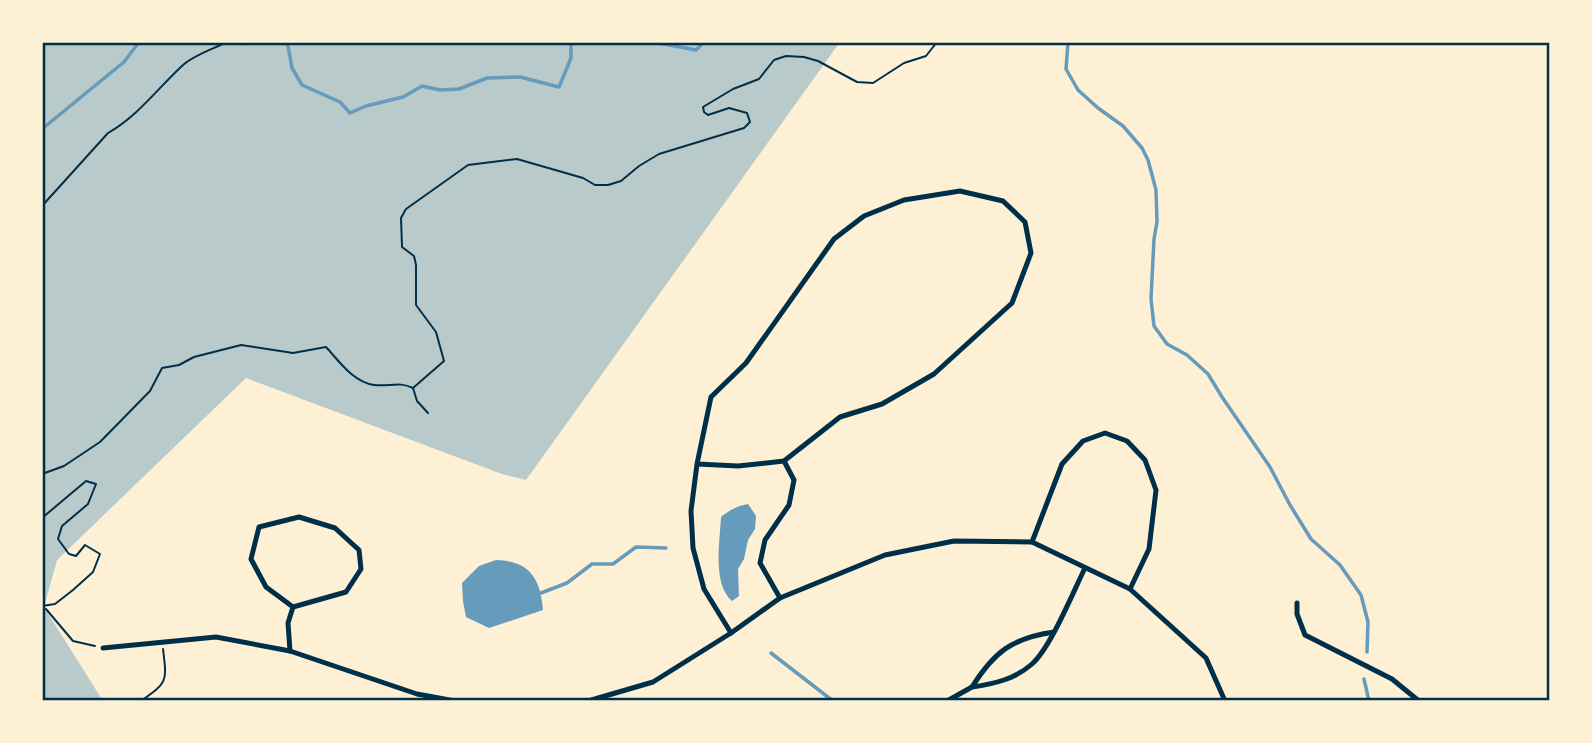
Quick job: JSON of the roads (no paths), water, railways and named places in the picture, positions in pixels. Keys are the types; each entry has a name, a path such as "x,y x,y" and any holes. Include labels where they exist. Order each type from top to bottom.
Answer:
{"street":[{"path":"697,464 738,466 784,461 840,417 882,404 934,374 1012,303 1031,253 1025,222 1003,201 960,191 904,200 864,216 834,240 746,363 711,397 697,464 691,511 693,548 704,589 731,633"},
{"path":"1032,542 1062,464 1083,441 1105,433 1128,441 1145,460 1156,489 1149,549 1130,589"},
{"path":"780,598 760,563 765,540 789,505 794,480 784,461"},
{"path":"299,517 335,528 359,550 360,569 346,592 293,607 266,587 251,559 259,527 299,517"},
{"path":"587,701 653,682 731,633 780,598 885,555 954,541 1032,542 1130,589 1206,658 1225,701"},
{"path":"947,701 972,687 991,684 1018,673 1033,663 1054,632 1085,568"},
{"path":"1297,603 1297,614 1306,635 1392,679 1419,701"},
{"path":"290,651 288,623 293,607"},
{"path":"972,687 1001,650 1027,637 1054,632"},
{"path":"103,648 216,637 290,651 417,694 455,701"},
{"path":"416,701 417,694"}],"water":[{"path":"748,504 756,516 755,529 748,540 744,559 738,569 739,596 732,601 719,573 721,517"},
{"path":"496,560 517,564 531,573 539,589 543,610 489,628 466,617 462,583 479,566"}],"waterway":[{"path":"42,129 124,62 139,42"},
{"path":"243,42 250,42"},
{"path":"285,42 292,68 302,85 340,102 350,113 403,97 422,86 440,90 459,89 487,78 520,77 559,87 571,58 571,42"},
{"path":"653,42 696,50 704,42"},
{"path":"1068,42 1066,69 1078,90 1123,126 1142,148 1148,160 1156,190 1157,222 1151,299 1154,326 1167,344 1187,355 1208,374 1270,467 1311,539 1340,565 1361,595 1368,622 1367,652"},
{"path":"541,593 567,583 592,564 613,564 636,547 666,548"},
{"path":"771,653 833,701"},
{"path":"1364,679 1369,701"}]}
